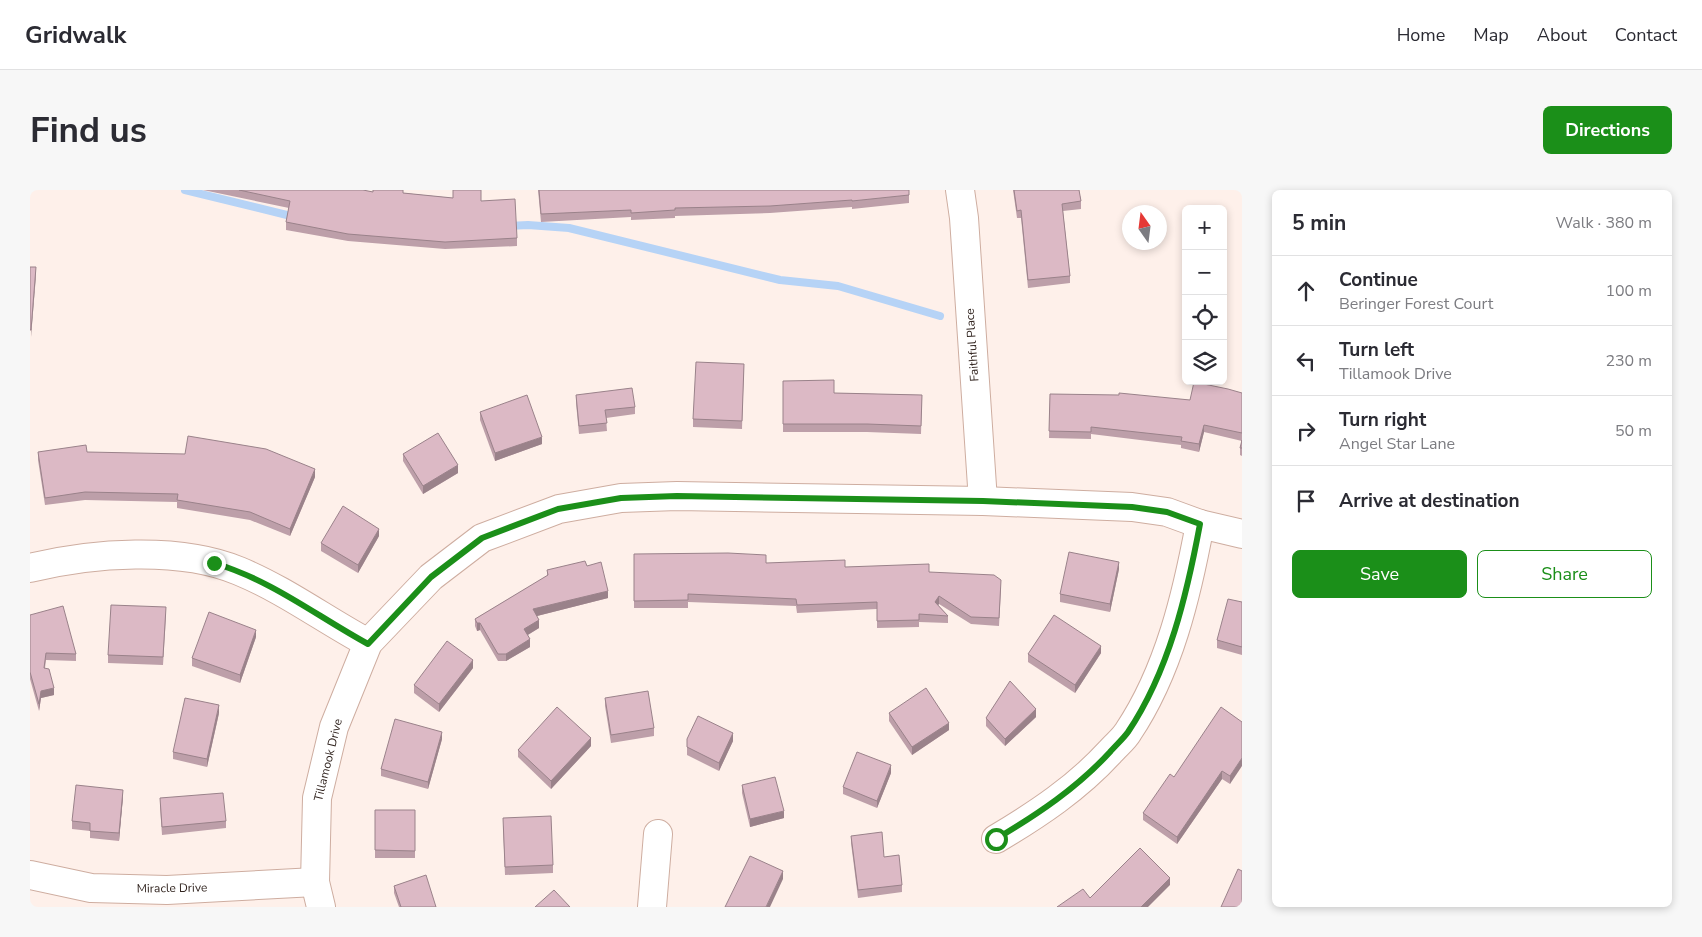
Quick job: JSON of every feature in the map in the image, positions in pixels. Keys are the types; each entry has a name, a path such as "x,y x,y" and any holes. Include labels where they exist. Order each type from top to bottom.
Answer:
{"street":[{"name":"Faithful Place","path":"960,190 983,501"},
{"name":"Tillamook Drive","path":"318,894 317,798 334,727 368,644 431,577 482,538 558,509 621,498 677,496 983,501 1132,507 1167,512 1200,524 1242,534"},
{"path":"996,839 1066,794 1098,765 1128,733 1153,687 1175,629 1193,564 1200,524"},
{"path":"30,568 69,560 123,555 153,555 214,563 238,570 263,582 368,644"},
{"path":"652,907 658,834"},
{"name":"Miracle Drive","path":"30,875 91,888 318,894"}],"building":[{"path":"239,190 363,190 373,192 373,190 403,190 403,193 453,198 453,190 481,190 481,201 515,199 517,238 445,242 348,234 286,222 290,201"},
{"path":"539,190 909,190 909,195 770,206 675,208 675,210 631,213 631,210 541,214"},
{"path":"1014,190 1079,190 1081,201 1062,204 1070,276 1028,280 1021,210 1017,211"},
{"path":"30,267 36,267 31,330 30,330"},
{"path":"696,362 744,364 742,421 693,419"},
{"path":"834,380 834,393 922,395 921,426 783,424 783,381"},
{"path":"1193,385 1209,385 1242,393 1242,433 1204,425 1199,444 1181,441 1182,437 1091,427 1091,432 1049,431 1050,394 1119,395 1119,393 1190,400"},
{"path":"632,388 635,407 605,410 607,423 579,426 576,395"},
{"path":"527,395 542,437 495,453 480,412"},
{"path":"438,433 458,465 423,486 403,454"},
{"path":"188,436 266,449 315,469 290,529 250,512 177,500 178,494 85,492 45,498 38,452 86,445 87,452 185,454"},
{"path":"343,506 379,529 358,565 321,543"},
{"path":"1069,552 1119,562 1110,604 1060,594"},
{"path":"728,553 766,555 766,563 845,560 845,567 929,564 929,572 994,575 1001,580 999,618 971,617 939,596 935,602 948,616 919,614 919,620 877,621 877,602 797,605 796,599 688,594 688,600 634,601 634,554"},
{"path":"585,561 587,566 601,562 608,591 533,609 539,620 524,629 530,639 506,654 498,654 480,623 477,623 475,619 548,575 547,570"},
{"path":"1228,599 1242,602 1242,647 1217,640"},
{"path":"111,605 166,607 163,657 108,655"},
{"path":"63,606 76,654 46,653 44,668 49,669 54,688 41,691 39,704 30,672 30,615"},
{"path":"209,612 256,630 240,675 192,658"},
{"path":"1054,615 1101,646 1075,685 1028,654"},
{"path":"447,641 473,660 439,704 414,685"},
{"path":"1010,681 1036,709 1005,739 986,718"},
{"path":"926,688 949,723 912,747 889,713"},
{"path":"648,691 654,728 611,735 605,698"},
{"path":"185,698 219,705 207,759 173,752"},
{"path":"557,707 591,738 551,781 518,750"},
{"path":"1221,707 1242,722 1242,758 1230,776 1222,771 1177,837 1143,813 1170,774 1174,777"},
{"path":"698,716 733,733 719,763 687,747 687,739"},
{"path":"395,719 442,732 428,782 381,769"},
{"path":"857,752 891,765 877,801 843,787"},
{"path":"775,777 784,811 750,819 742,785"},
{"path":"76,785 123,790 119,833 90,831 90,823 72,821"},
{"path":"223,793 226,821 162,827 160,798"},
{"path":"375,810 415,810 415,851 375,850"},
{"path":"551,816 553,865 505,867 503,818"},
{"path":"882,832 884,857 899,855 902,885 858,890 851,836"},
{"path":"1140,848 1170,878 1141,907 1057,907 1083,889 1090,898"},
{"path":"750,856 783,871 766,907 725,907"},
{"path":"1238,869 1242,871 1242,907 1221,907"},
{"path":"426,875 436,907 401,907 394,886"},
{"path":"554,890 570,907 535,907"}],"waterway":[{"path":"185,190 295,217"},
{"path":"508,226 528,225 569,228 780,280 838,286 940,316"}],"route":[{"path":"214,563 238,570 263,582 368,644 431,577 482,538 558,509 621,498 677,496 983,501 1132,507 1167,512 1200,524 1193,564 1175,629 1153,687 1128,733 1098,765 1066,794 996,839"}]}
